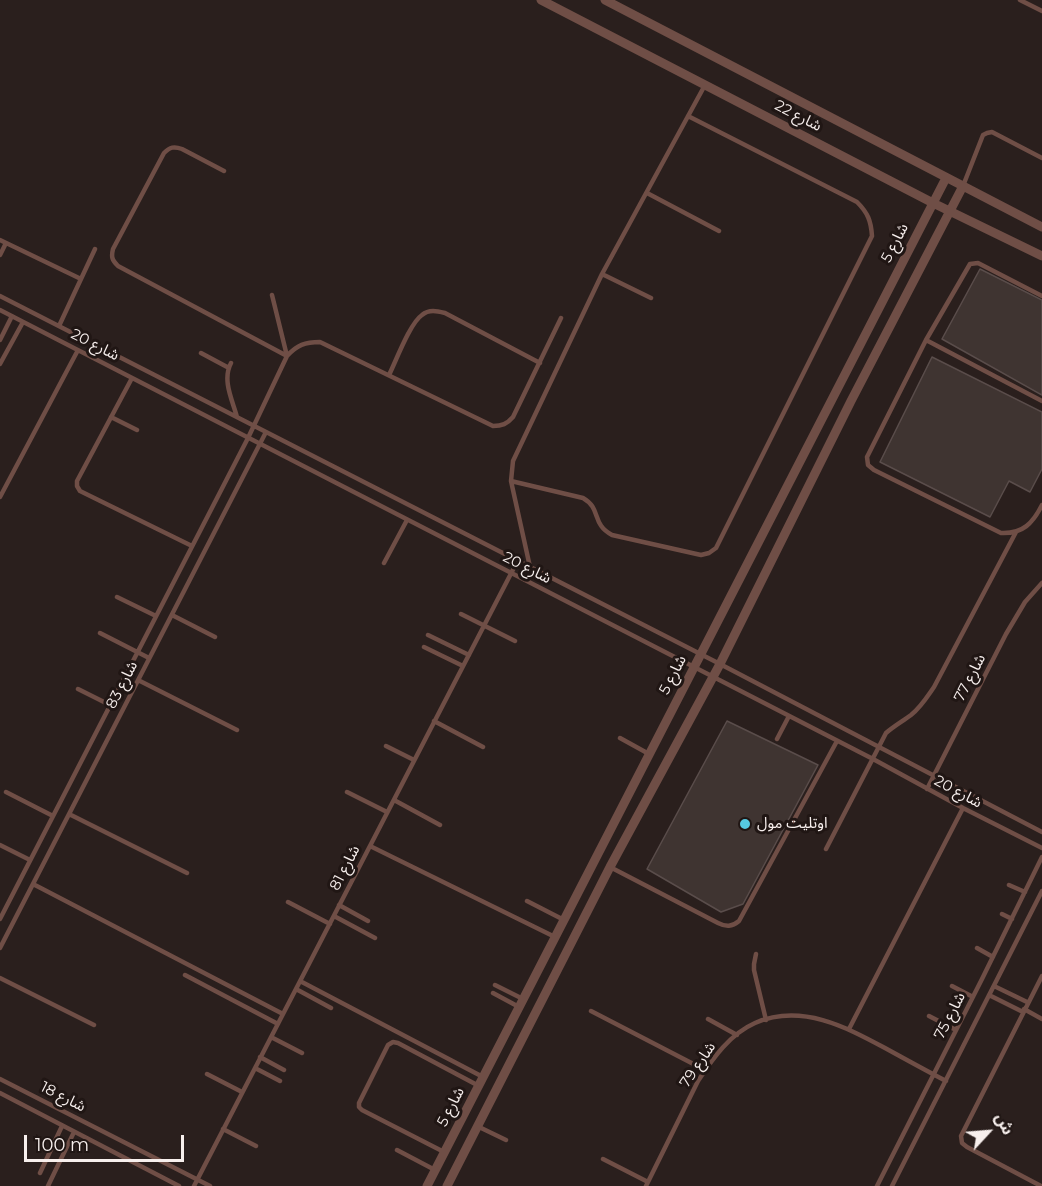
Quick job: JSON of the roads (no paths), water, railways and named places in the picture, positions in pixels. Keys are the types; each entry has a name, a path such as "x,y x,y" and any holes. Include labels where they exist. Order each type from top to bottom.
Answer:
{"street":[{"name":"شارع 22","path":"541,0 1042,256"},
{"name":"شارع 22","path":"605,0 1042,227"},
{"name":"شارع 5","path":"427,1186 946,178"},
{"path":"447,1186 609,867 720,664 851,401 963,186"},
{"path":"481,1082 496,1089"}],"lane":[{"path":"1020,0 1042,11"},
{"path":"530,567 511,481 513,461 602,274 705,85"},
{"path":"511,481 583,498 594,508 598,524 612,535 701,555 709,553 716,548 872,236 872,223 866,211 857,202 688,116"},
{"path":"963,186 984,135 987,133 992,132 1042,158"},
{"path":"224,171 176,146 169,148 164,153 113,249 113,261 118,266 287,356"},
{"path":"646,193 719,231"},
{"path":"0,240 81,279"},
{"path":"0,255 6,243"},
{"path":"59,326 95,249"},
{"path":"1042,296 978,263 974,262 967,267 926,340 867,457 868,465 874,470 1001,533 1024,529 1031,523 1042,505"},
{"path":"602,274 651,298"},
{"path":"272,295 287,356"},
{"name":"شارع 20","path":"0,296 518,560 1042,832"},
{"name":"شارع 20","path":"0,310 1042,848"},
{"path":"389,375 414,322 423,314 434,310 540,363"},
{"path":"0,340 12,316"},
{"path":"287,356 296,347 308,342 320,342 493,426 501,426 513,417 561,318"},
{"path":"0,363 23,322"},
{"path":"926,340 1042,401"},
{"path":"0,497 78,350"},
{"path":"201,353 230,365 227,381 237,417"},
{"name":"شارع 83","path":"0,919 248,438 287,356"},
{"path":"132,378 77,481 77,486 80,491 192,546"},
{"path":"171,398 177,386"},
{"path":"111,417 137,430"},
{"name":"شارع 83","path":"0,948 266,432"},
{"path":"384,563 407,520"},
{"path":"826,849 886,734 918,708 930,693 1016,532"},
{"name":"شارع 81","path":"194,1186 518,560"},
{"name":"شارع 77","path":"927,789 1006,634 1025,602 1042,583"},
{"path":"117,597 156,616"},
{"path":"461,614 515,641"},
{"path":"172,615 215,637"},
{"path":"100,633 149,658"},
{"path":"428,635 469,655"},
{"path":"424,647 463,666"},
{"path":"138,680 237,730"},
{"path":"78,689 110,705"},
{"path":"777,739 789,716"},
{"path":"434,721 483,747"},
{"path":"620,738 649,754"},
{"path":"609,867 722,925 735,924 739,921 837,741"},
{"path":"386,746 414,760"},
{"path":"6,792 53,816"},
{"path":"347,792 387,812"},
{"path":"394,800 440,825"},
{"path":"849,1029 963,808"},
{"path":"69,814 187,873"},
{"path":"0,845 30,860"},
{"path":"370,846 555,937"},
{"name":"شارع 75","path":"877,1186 1042,857"},
{"path":"33,884 283,1014"},
{"path":"1009,885 1025,892"},
{"name":"شارع 75","path":"892,1186 1042,891"},
{"path":"527,901 564,920"},
{"path":"288,903 330,924"},
{"path":"339,905 368,921"},
{"path":"1002,914 1012,919"},
{"path":"334,916 375,938"},
{"path":"977,948 993,957"},
{"path":"756,954 754,970 766,1020"},
{"path":"185,975 278,1024"},
{"path":"1041,1186 967,1147 961,1139 1023,1010 1042,976"},
{"path":"0,978 94,1025"},
{"path":"300,981 481,1082"},
{"path":"495,985 521,1003"},
{"path":"952,986 973,997"},
{"path":"994,986 1028,1002"},
{"path":"296,989 331,1008"},
{"path":"493,993 521,1003"},
{"path":"989,995 1042,1019"},
{"path":"591,1011 705,1070"},
{"name":"شارع 79","path":"647,1184 705,1070 737,1035 756,1023 788,1016 804,1016 826,1021 849,1029 946,1081"},
{"path":"929,1016 956,1030"},
{"path":"708,1019 737,1035"},
{"path":"271,1037 302,1053"},
{"path":"445,1152 362,1110 358,1103 368,1083 388,1045 393,1042 481,1082"},
{"path":"260,1057 284,1070"},
{"path":"255,1068 280,1081"},
{"path":"207,1074 242,1092"},
{"name":"شارع 18","path":"0,1079 210,1186"},
{"name":"شارع 18","path":"0,1093 179,1186"},
{"path":"40,1173 62,1126"},
{"path":"477,1126 506,1140"},
{"path":"223,1129 256,1146"},
{"path":"48,1186 74,1132"},
{"path":"898,1144 910,1150"},
{"path":"397,1150 435,1170"},
{"path":"603,1159 647,1184"}],"place":[{"name":"اوتليت مول","path":"745,824"}]}
